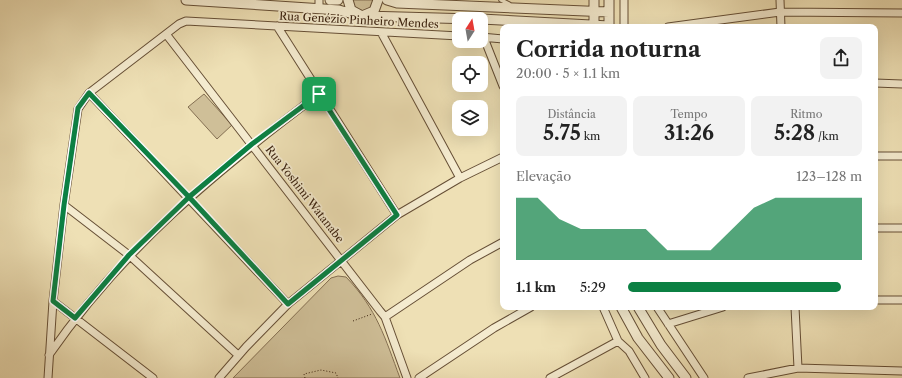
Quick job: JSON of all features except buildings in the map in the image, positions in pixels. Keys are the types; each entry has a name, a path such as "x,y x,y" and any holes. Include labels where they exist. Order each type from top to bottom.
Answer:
{"street":[{"path":"186,0 319,4 362,16 452,18"},
{"path":"330,0 338,0"},
{"path":"348,0 351,10 362,16"},
{"path":"362,16 374,11 378,0"},
{"path":"386,0 397,3 474,3 515,8 609,12"},
{"path":"594,0 594,24"},
{"path":"608,0 609,24"},
{"path":"624,0 624,24"},
{"path":"780,0 781,24"},
{"path":"447,18 448,4"},
{"path":"514,21 515,8"},
{"path":"690,24 780,12 902,13"},
{"path":"488,19 562,24"},
{"name":"Rua Genézio Pinheiro Mendes","path":"166,34 179,24 186,21 452,36"},
{"path":"277,26 397,215"},
{"path":"381,32 460,178"},
{"path":"48,378 53,301 64,205 78,108 89,93 166,34"},
{"name":"Rua Yoshimi Watanabe","path":"166,34 342,259 385,317 407,378"},
{"path":"488,38 500,39"},
{"path":"486,48 500,79"},
{"path":"878,83 902,84"},
{"path":"89,93 189,197 288,304"},
{"path":"49,355 75,318 129,255 189,197 252,144 319,94"},
{"path":"878,156 902,156"},
{"path":"219,378 238,355 288,304 397,215 460,178 500,158"},
{"path":"64,205 129,255 238,355"},
{"path":"878,228 902,228"},
{"path":"385,317 470,260 500,244"},
{"path":"878,300 902,300"},
{"path":"53,301 153,378"},
{"path":"419,378 494,328 526,310"},
{"path":"604,310 618,340 628,351 645,378"},
{"path":"623,310 638,338 669,378"},
{"path":"640,310 661,345 686,378"},
{"path":"659,310 704,378"},
{"path":"668,324 714,310"},
{"path":"795,310 798,368"},
{"path":"550,378 618,340"},
{"path":"748,378 798,368 902,371"}],"lane":[{"path":"501,0 515,8"}],"path":[{"path":"353,322 380,311"},
{"path":"305,378 304,374 320,370 336,374 338,378"}],"shaded area":[{"path":"352,0 373,0 372,7 365,11 361,10 354,6"},
{"path":"204,94 232,125 217,139 188,107"},
{"path":"338,276 346,277 357,289 373,312 400,378 233,378 331,278"}],"route":[{"path":"319,94 252,144 189,197 89,93 78,108 64,205 53,301 75,318 129,255 189,197 288,304 397,215 319,94"}]}
